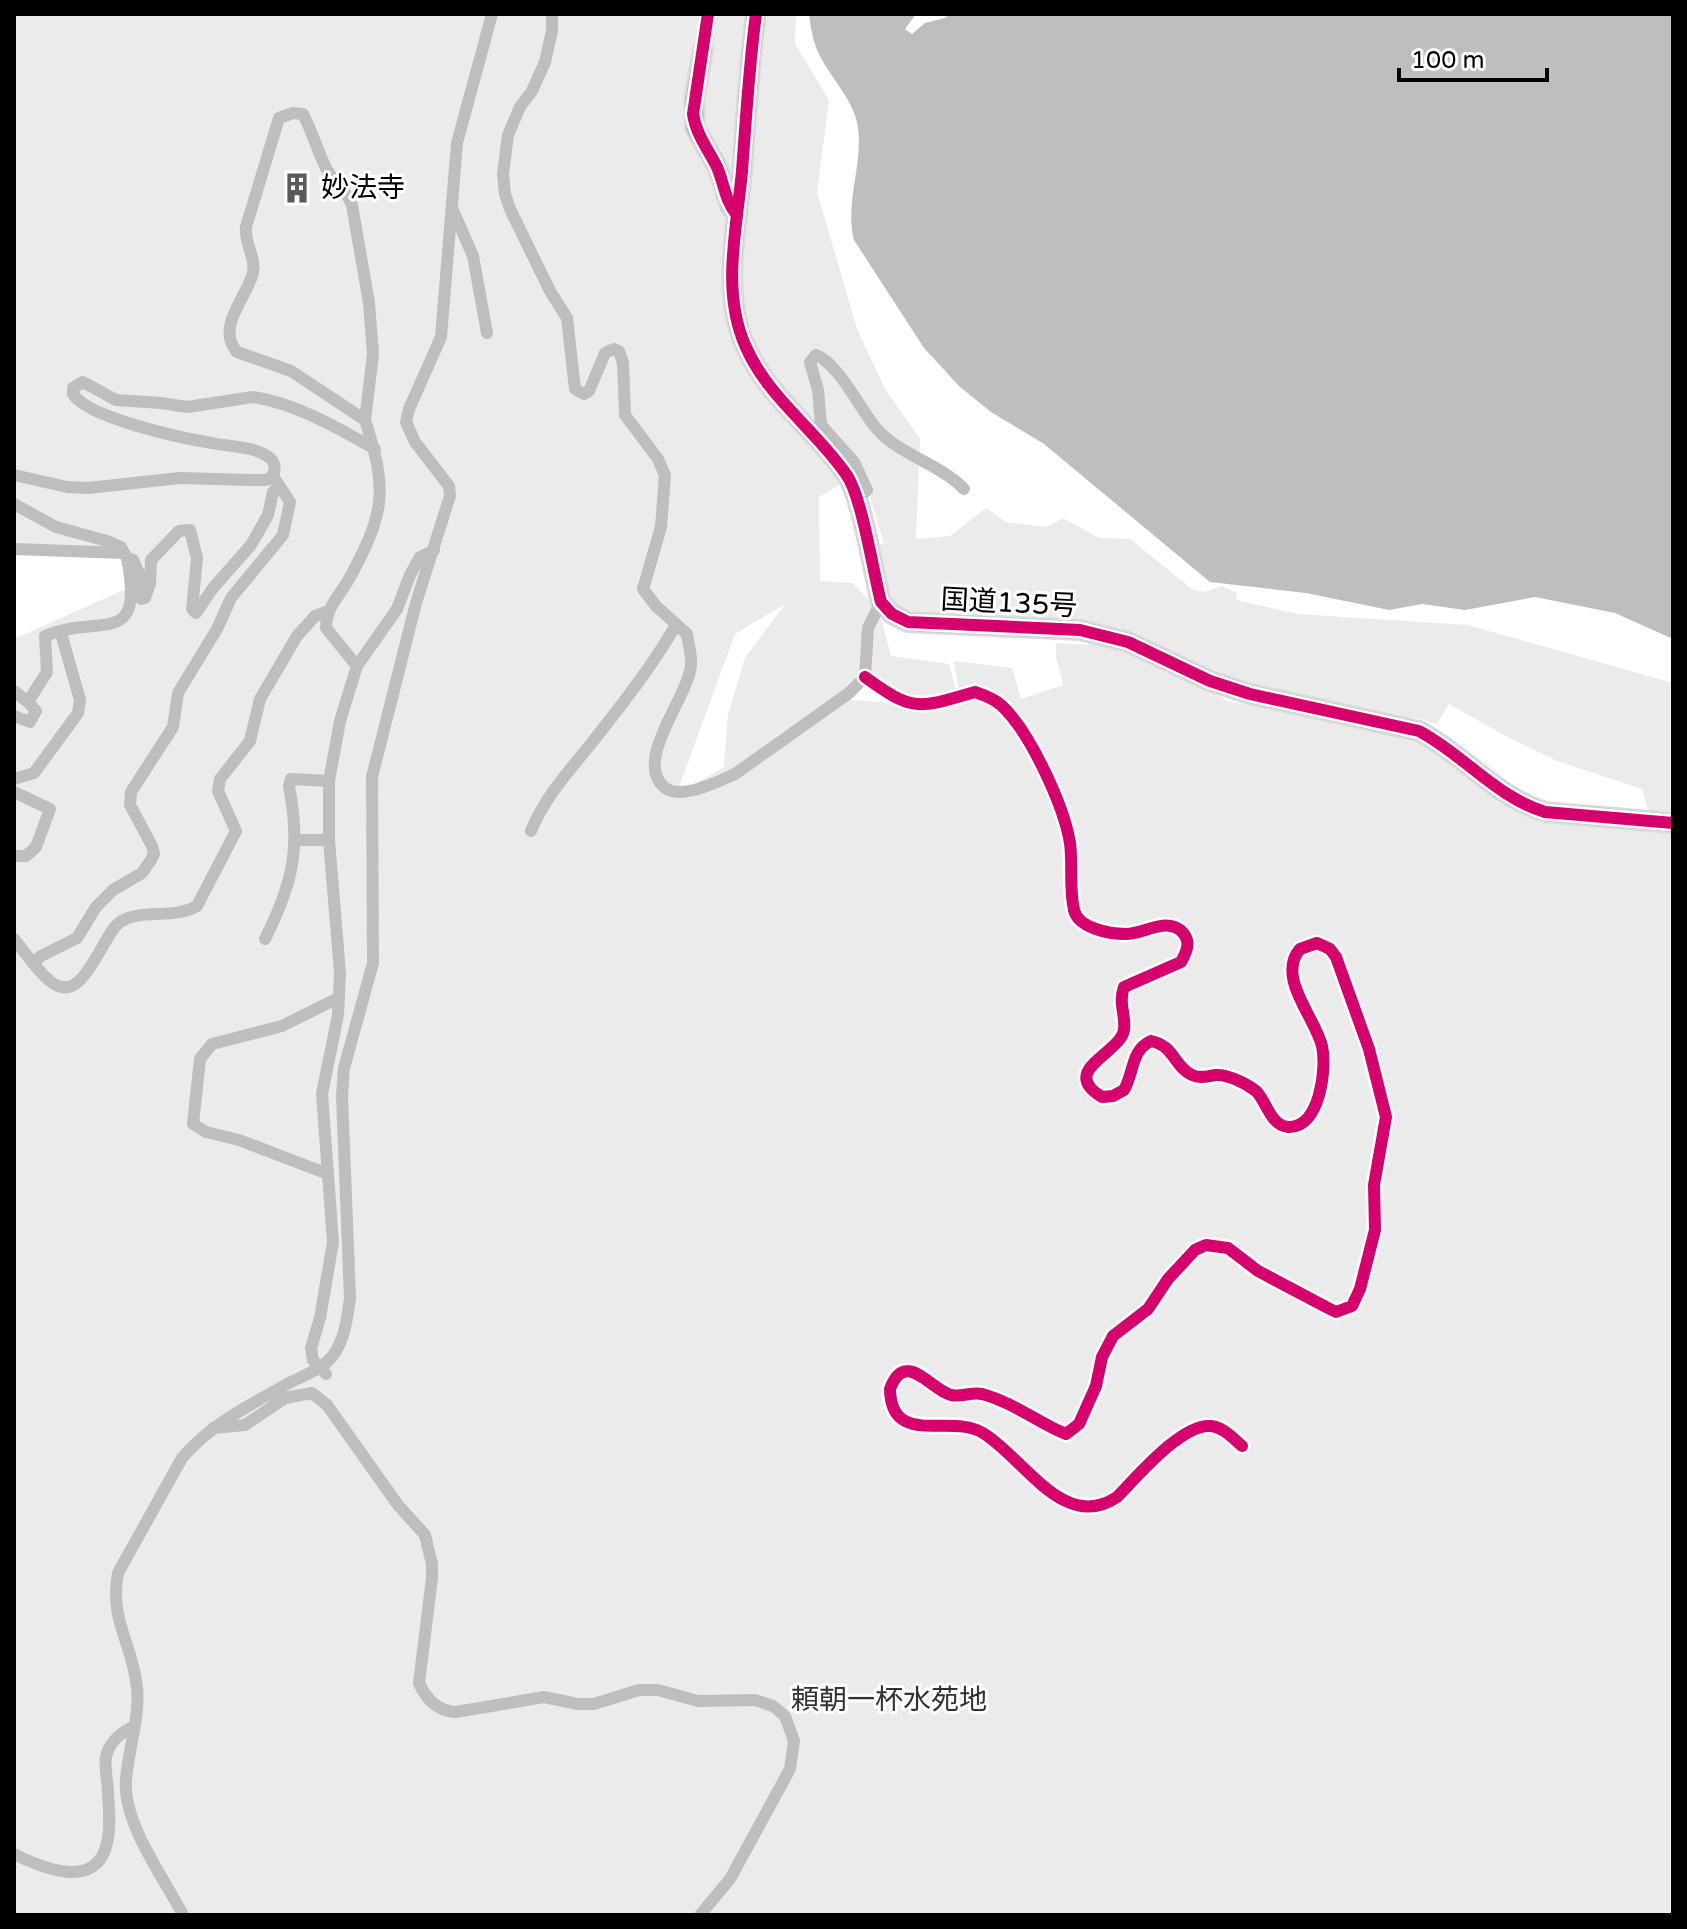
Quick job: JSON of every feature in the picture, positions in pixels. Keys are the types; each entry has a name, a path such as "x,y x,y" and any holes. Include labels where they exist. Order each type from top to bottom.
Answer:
{"highway":[{"path":"756,14 731,260 736,315 744,344 758,370 847,475 881,602"},
{"path":"703,50 694,101 695,128 718,168 730,206 737,215"},
{"name":"国道135号","path":"881,602 892,614 908,622 1080,630 1128,642 1210,681 1250,694 1419,731 1435,739 1505,793 1545,812 1673,823"}],"street":[{"path":"183,1915 130,1812 126,1778 138,1689 116,1612 115,1591 118,1573 182,1458 229,1416 328,1361 340,1344 347,1324 350,1298 342,1096 344,1068 373,963 372,777 412,617 450,496 449,486 415,442 406,422 441,337 457,143 492,14"},
{"path":"552,14 552,31 545,62 508,135 503,164 505,194 550,291 567,318 575,389 584,394 589,391 605,353 614,349 622,356 625,415 658,459 665,475 661,527 643,589 687,634 691,666 660,741 654,772 666,789 677,792 735,774 849,693 865,677 868,628 881,602"},
{"path":"14,939 56,986 74,985 87,974 104,940 122,921 187,912 197,906 236,831 218,791 220,779 250,741 260,699 297,636 315,616 326,612 348,582 380,509 379,467 365,420 373,354 369,303 352,205 347,193 326,169 303,114 293,113 279,118 246,227 245,235 255,266 250,283 235,308 230,339 237,352 291,371 365,420"},
{"path":"450,205 473,256 487,333"},
{"path":"856,500 867,490 854,462 821,425 818,390 810,368 810,362 816,355 831,366 884,435 964,489"},
{"path":"14,549 126,556 133,560 141,578 141,599 145,598 150,584 151,560 179,531 190,530 197,558 194,612 199,611 213,588 251,545 268,515 276,481 274,461 258,451 209,443 97,413 73,394 73,388 83,382 116,400 187,407 261,398 287,405 375,449"},
{"path":"14,475 67,487 88,488 180,478 276,481"},
{"path":"34,963 41,956 77,938 96,907 113,890 142,873 151,860 154,854 152,846 130,805 131,792 173,727 178,693 217,629 231,598 283,535 290,502 276,481"},
{"path":"14,504 56,527 121,547 126,556 132,601 123,617 109,625 81,625 45,636 47,672 28,702"},
{"path":"326,1374 313,1360 311,1348 320,1318 333,1242 322,1094 338,1015 340,973 329,840 329,781 340,721 357,666 397,609 420,557 434,550"},
{"path":"326,612 326,628 357,666"},
{"path":"531,831 539,810 555,787 650,668 676,625"},
{"path":"14,779 34,773 78,713 80,700 61,633"},
{"path":"865,677 900,701 929,706 975,692 1002,706 1045,769 1069,839 1075,917 1087,926 1117,933 1127,934 1166,925 1183,932 1187,940 1181,962 1124,987 1120,997 1125,1028 1122,1036 1090,1066 1087,1076 1102,1097 1124,1090 1134,1057 1143,1045 1151,1041 1170,1050 1189,1074 1197,1077 1225,1076 1253,1089 1281,1125 1288,1127 1304,1123 1319,1092 1322,1048 1299,999 1292,960 1300,949 1317,943 1330,949 1336,957 1369,1049 1386,1117 1373,1195 1375,1230 1360,1289 1352,1306 1336,1312 1258,1271 1228,1248 1206,1245 1195,1250 1168,1279 1148,1309 1113,1336 1100,1362 1096,1386 1079,1424 1066,1434 990,1396 976,1393 951,1395 917,1372 903,1373 890,1389 896,1412 906,1423 923,1427 953,1425 976,1430 995,1441 1054,1495 1089,1508 1105,1505 1117,1497 1188,1431 1210,1425 1220,1428 1242,1446"},
{"path":"14,691 36,711 30,722 14,716"},
{"path":"265,939 281,907 296,840 289,786 291,779 329,781"},
{"path":"14,792 50,809 36,847 26,856 14,856"},
{"path":"296,840 329,840"},
{"path":"328,1174 239,1140 206,1132 193,1124 199,1086 198,1071 205,1050 223,1040 282,1026 338,998"},
{"path":"213,1428 245,1425 285,1398 312,1393 327,1405 398,1505 425,1535 432,1578 419,1683 424,1694 445,1711 456,1712 544,1697 594,1704 639,1690 658,1690 698,1701 755,1700 773,1706 785,1716 794,1741 790,1769 730,1879 700,1915"},
{"path":"14,1854 60,1872 76,1872 90,1867 101,1858 107,1845 109,1826 106,1756 121,1732 134,1726"}],"green space":[{"name":"頼朝一杯水苑地","path":"14,14 796,14 795,44 829,100 817,192 857,329 885,389 920,439 916,539 950,536 986,508 1006,522 1046,527 1063,518 1099,538 1130,539 1193,590 1204,592 1222,586 1237,593 1236,600 1297,614 1468,625 1673,683 1673,815 1648,810 1642,789 1557,761 1449,704 1437,724 1421,719 1274,699 1080,630 937,616 873,605 882,623 891,656 949,664 957,694 954,661 1012,668 1021,699 1063,685 1056,643 1120,646 1228,701 1435,739 1524,809 1618,828 1673,829 1673,1915 14,1915 14,639 126,589 128,578 118,553 14,549","holes":["862,471 884,543 873,545 872,603 852,583 820,581 819,497","785,604 745,658 728,715 724,767 676,795 735,634","859,684 928,706 841,699 767,742"]}],"shaded area":[{"path":"809,14 916,14 905,29 912,34 925,23 950,14 1673,14 1673,639 1615,613 1535,597 1465,610 1422,604 1389,610 1306,593 1210,582 1044,444 991,412 960,387 924,348 854,240 851,211 858,152 857,122 850,104 818,51"}],"tunnel":[{"path":"703,50 708,14"}],"cycle path":[{"path":"708,14 693,114 737,215"},
{"path":"756,14 733,259 732,281 738,324 754,364 766,381 834,458 852,485 881,602 892,614 908,622 1080,630 1128,642 1210,681 1250,694 1419,731 1495,786 1545,812 1673,823"},
{"path":"865,677 907,702 929,704 975,692 999,704 1024,733 1061,810 1070,843 1074,910 1081,921 1095,929 1126,934 1171,926 1186,937 1187,948 1181,962 1124,987 1124,1030 1113,1047 1095,1062 1086,1079 1102,1097 1124,1090 1136,1056 1151,1041 1165,1047 1192,1075 1221,1075 1248,1085 1260,1096 1277,1122 1288,1127 1299,1125 1308,1118 1319,1096 1323,1056 1318,1035 1295,984 1292,972 1294,960 1300,949 1317,943 1330,949 1336,957 1369,1049 1386,1117 1374,1185 1375,1230 1360,1289 1352,1306 1336,1312 1258,1271 1228,1248 1206,1245 1195,1250 1168,1279 1148,1309 1113,1336 1102,1357 1096,1386 1079,1424 1066,1434 992,1397 951,1395 911,1372 903,1372 896,1377 890,1389 893,1407 900,1418 911,1424 955,1426 983,1433 1046,1488 1079,1506 1098,1506 1117,1497 1161,1453 1199,1427 1220,1429 1242,1446"}],"place":[{"name":"妙法寺","path":"297,188"}]}
